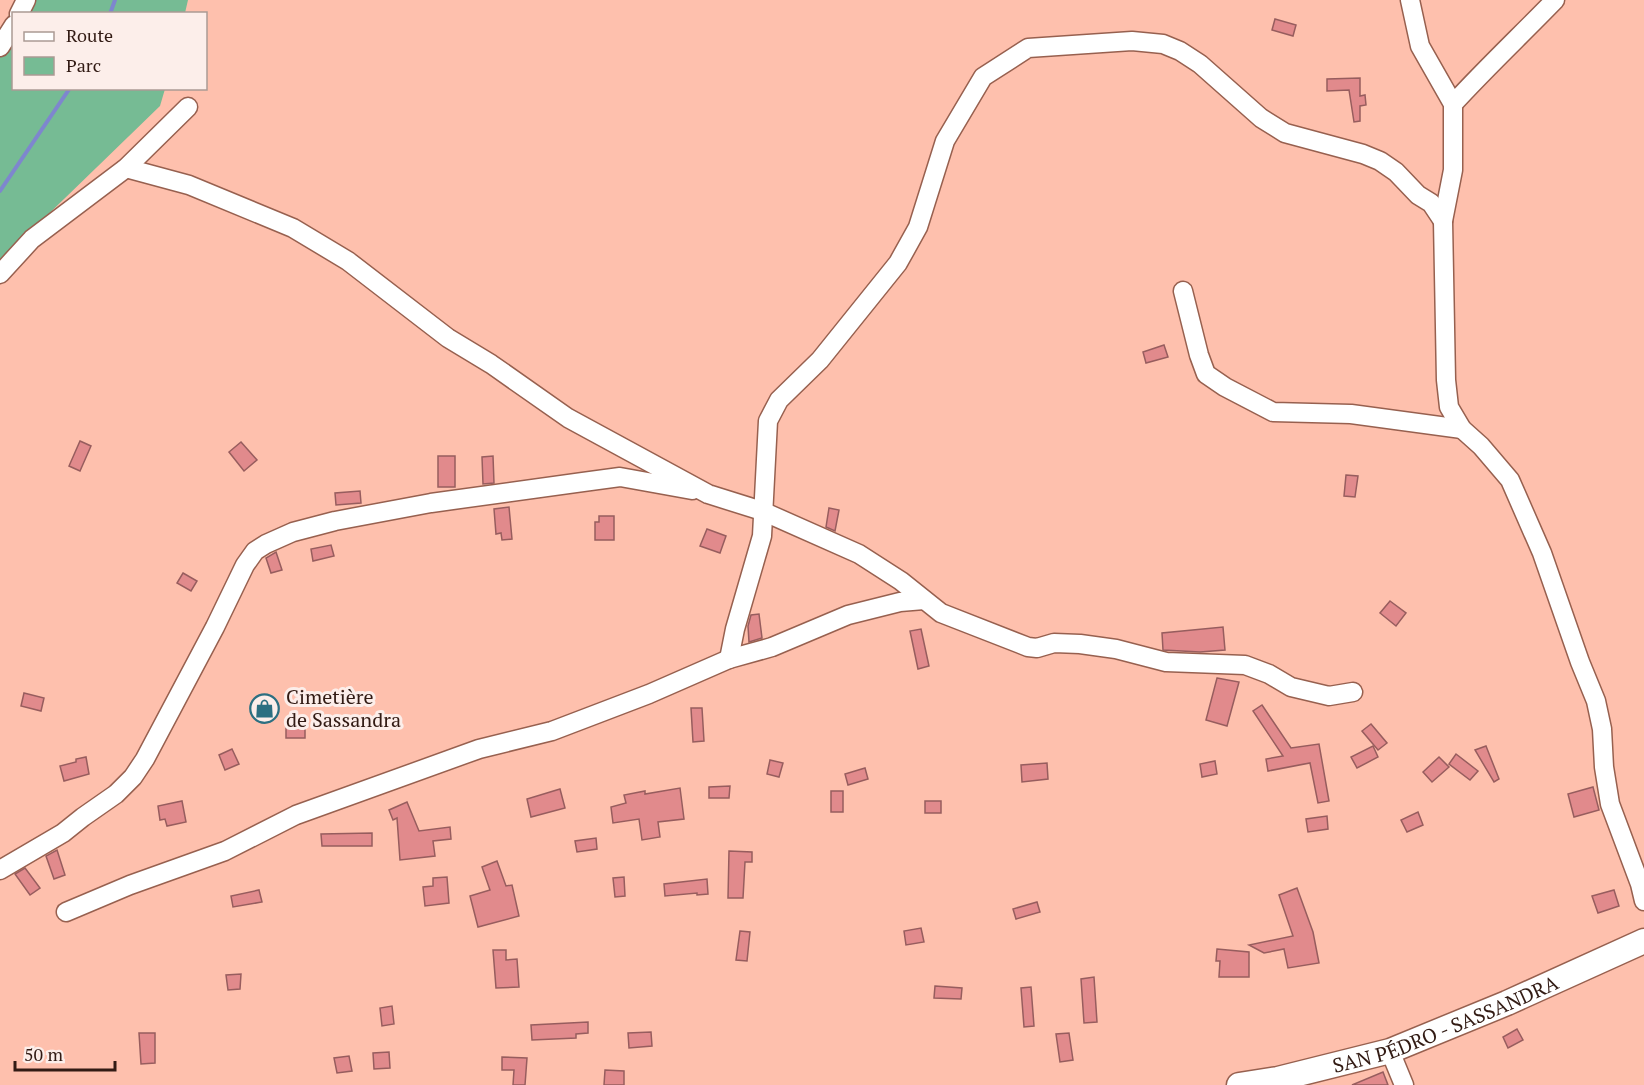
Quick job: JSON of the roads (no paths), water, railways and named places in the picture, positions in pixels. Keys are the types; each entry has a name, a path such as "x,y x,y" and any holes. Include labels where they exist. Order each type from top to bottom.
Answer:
{"main road":[{"name":"SAN PÉDRO - SASSANDRA","path":"1239,1085 1278,1079 1390,1051 1644,941"}],"street":[{"path":"1410,0 1420,46 1453,104 1452,170 1443,221 1446,380 1449,406 1462,429 1481,446 1510,480 1542,553 1596,701 1602,729 1604,767 1610,804 1640,884 1644,901"},
{"path":"1453,104 1555,0"},
{"path":"0,47 12,28"},
{"path":"729,660 735,628 762,536 768,421 780,400 820,360 898,263 918,227 945,141 983,77 1028,48 1132,41 1163,44 1180,51 1200,64 1261,118 1285,133 1363,154 1380,161 1396,172 1418,195 1431,203 1443,221"},
{"path":"0,274 32,239 126,168 188,107"},
{"path":"126,168 189,185 293,228 348,261 448,338 520,383 568,418 708,494"},
{"path":"1184,291 1199,356 1206,374 1225,387 1274,411 1352,414 1462,429"},
{"path":"0,870 63,833 116,794 133,777 145,759 245,564 255,551 266,544 293,532 357,517 499,493 620,477 708,494 762,511 859,554 901,581 941,613 1028,647 1037,648 1054,643 1080,644 1116,649 1166,662 1245,665 1269,674 1291,687 1329,696 1353,692"},
{"path":"66,912 130,885 225,851 296,815 479,749 552,731 729,660 772,647 848,615 900,602 924,600"},
{"path":"1390,1051 1404,1085"}],"waterway":[{"path":"111,12 115,0"},
{"path":"0,191 69,90"}],"place":[{"name":"Cimetière de Sassandra","path":"265,708"}]}
